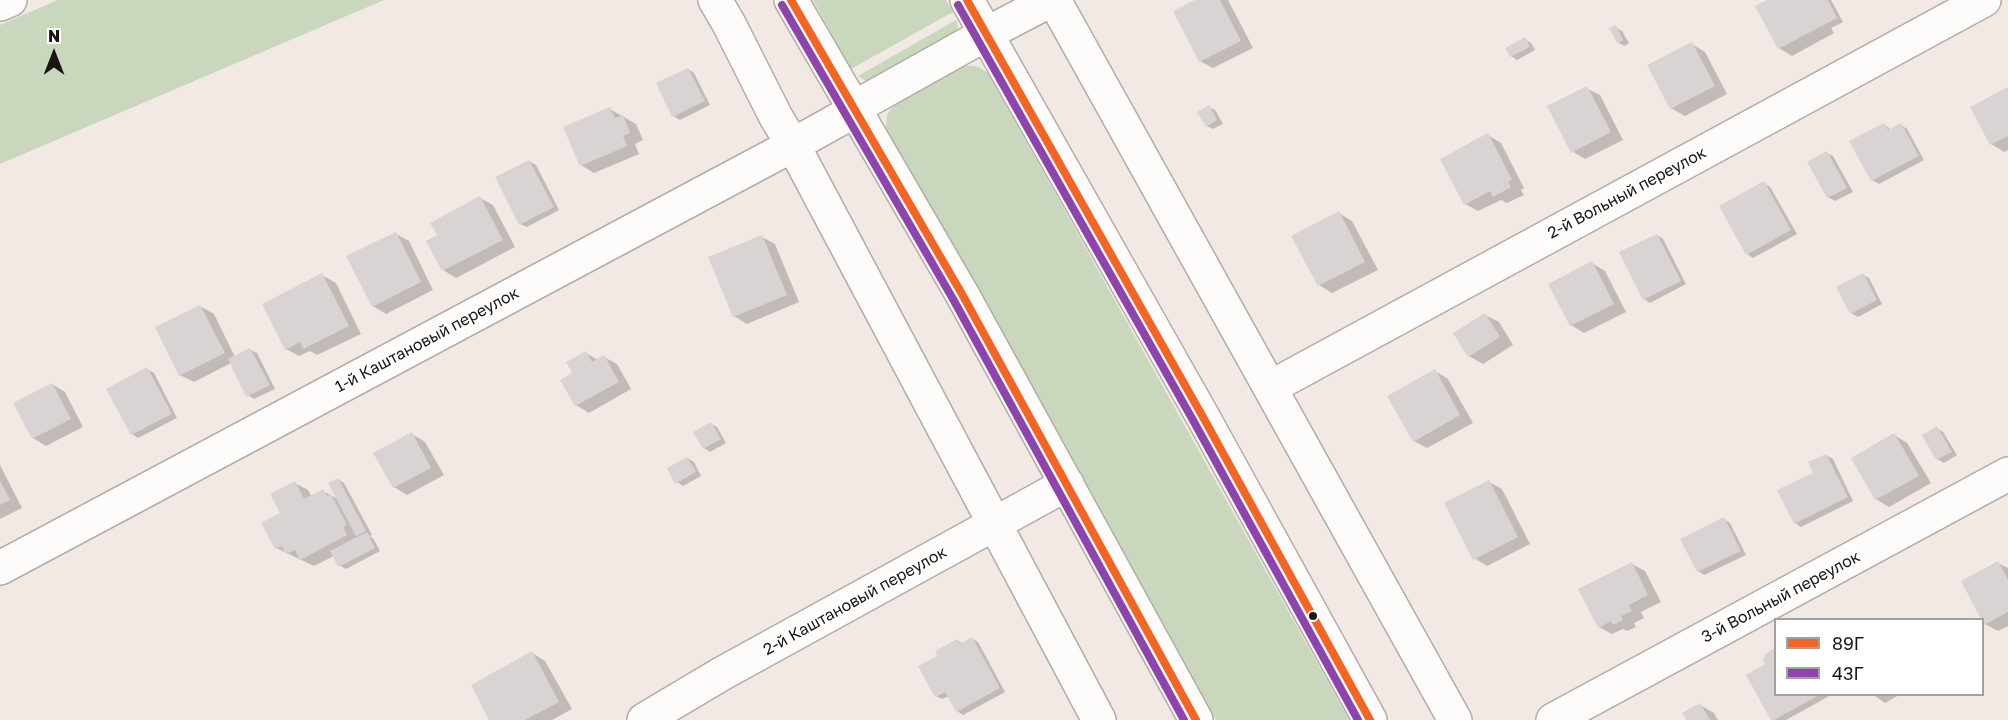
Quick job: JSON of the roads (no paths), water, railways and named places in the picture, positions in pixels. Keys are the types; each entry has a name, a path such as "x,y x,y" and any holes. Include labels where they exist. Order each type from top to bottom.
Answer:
{"street":[{"path":"0,4 10,0"},
{"path":"715,0 1100,720"},
{"path":"791,0 852,109 962,294 1196,720"},
{"path":"967,0 1371,720"},
{"path":"1053,0 1455,720"},
{"name":"1-й Каштановый переулок","path":"0,568 793,145 986,34 1053,0"},
{"name":"2-й Вольный переулок","path":"1271,387 1984,0"},
{"name":"3-й Вольный переулок","path":"1553,720 2008,474"},
{"name":"2-й Каштановый переулок","path":"644,720 723,673 1067,484"}]}
